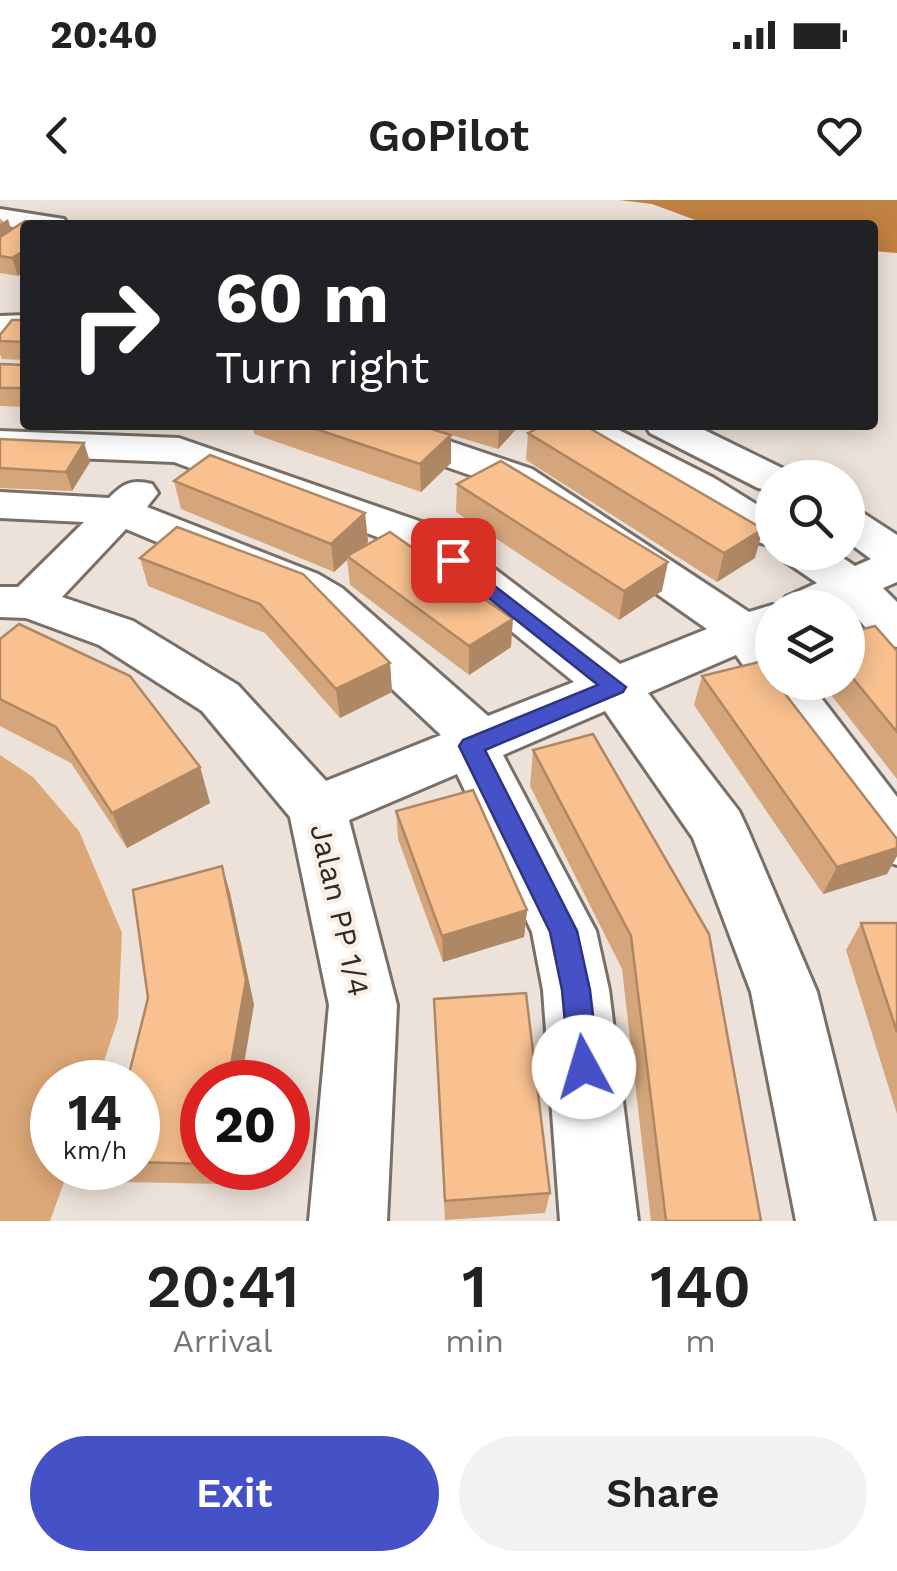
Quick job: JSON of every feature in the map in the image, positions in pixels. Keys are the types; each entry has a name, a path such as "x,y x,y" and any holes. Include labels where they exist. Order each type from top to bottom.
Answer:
{"street":[{"path":"379,430 518,478 755,636"},
{"path":"589,430 699,487 755,523"},
{"path":"674,430 755,471"},
{"path":"0,442 191,438 426,539 615,687 718,828 726,847 784,992 835,1221"},
{"path":"15,602 120,511 191,438"},
{"path":"0,505 120,511 302,585 325,599 476,744 564,931 576,990 600,1221"},
{"path":"865,534 897,556"},
{"path":"845,590 897,564"},
{"path":"830,570 854,586 897,631"},
{"name":"Jalan PP 1/4","path":"15,602 116,633 220,698 317,808 363,1004 348,1221"},
{"path":"317,808 615,687 755,643"},
{"path":"795,700 897,841"}],"shaded area":[{"path":"619,200 897,200 897,253 878,251 878,220 695,220 652,204"},
{"path":"0,755 33,777 79,831 122,933 118,1019 104,1060 30,1060 30,1190 61,1190 50,1221 0,1221"}],"building":[{"path":"20,224 20,253 12,258 0,256 0,237"},
{"path":"12,320 20,320 20,342 0,341"},
{"path":"0,364 20,365 20,388 0,388"},
{"path":"319,430 434,430 451,435 420,464"},
{"path":"593,430 755,524 755,534 724,553 528,433"},
{"path":"0,439 84,443 66,472 0,468"},
{"path":"210,455 365,513 331,544 174,481"},
{"path":"501,461 668,562 624,591 457,484"},
{"path":"177,527 303,574 390,663 336,689 260,604 140,558"},
{"path":"390,532 513,619 469,646 347,556"},
{"path":"19,624 130,676 200,767 112,813 56,727 0,699 0,639"},
{"path":"875,626 897,651 897,732 865,693 865,629"},
{"path":"755,663 755,700 790,700 897,839 897,848 837,867 702,676"},
{"path":"593,734 709,934 761,1221 666,1221 631,936 533,750"},
{"path":"473,790 527,910 442,936 396,811"},
{"path":"222,866 246,980 232,1060 180,1060 180,1163 160,1163 160,1060 132,1060 148,998 133,890"},
{"path":"861,923 897,923 897,1032"},
{"path":"526,993 550,1193 445,1201 434,999"}],"route":[{"path":"453,560 615,687 471,746 564,931 576,990 584,1067"}]}
